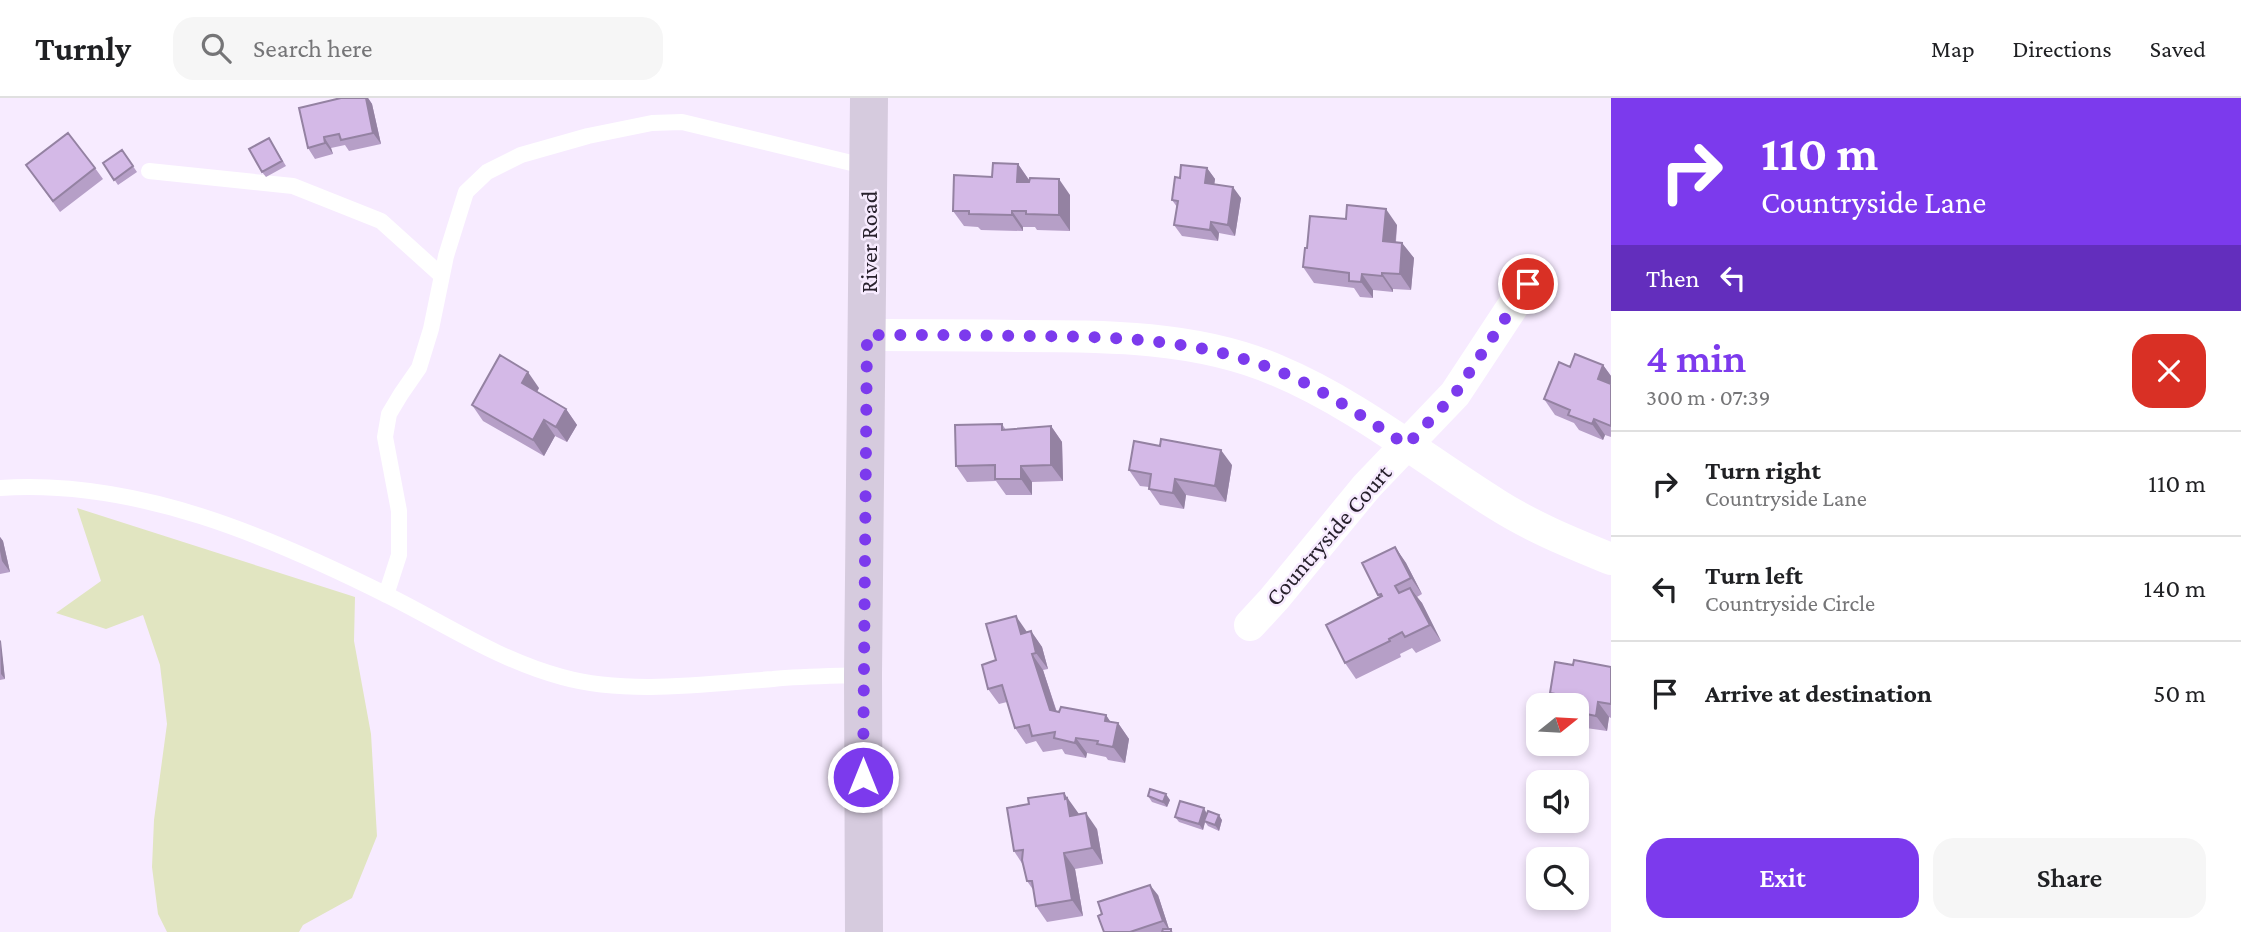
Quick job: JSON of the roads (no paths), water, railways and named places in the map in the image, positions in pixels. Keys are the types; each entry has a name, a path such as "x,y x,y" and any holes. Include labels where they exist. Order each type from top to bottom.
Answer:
{"main road":[{"name":"River Road","path":"864,932 863,675 869,98"}],"street":[{"name":"Countryside Court","path":"1250,625 1275,599 1291,576 1367,486 1455,394 1528,284"},
{"path":"867,335 1083,336 1161,342 1242,358 1275,369 1323,392 1499,506 1566,541 1611,559"}],"lane":[{"path":"386,595 400,555 399,511 385,437 389,414 419,369 466,192 487,172 521,155 588,136 652,123 682,121 868,167"},
{"path":"149,171 293,187 381,221 442,276"},
{"path":"0,488 32,486 124,496 175,508 236,528 311,558 386,595 471,642 519,664 564,678 670,688 777,678 863,675"}]}
